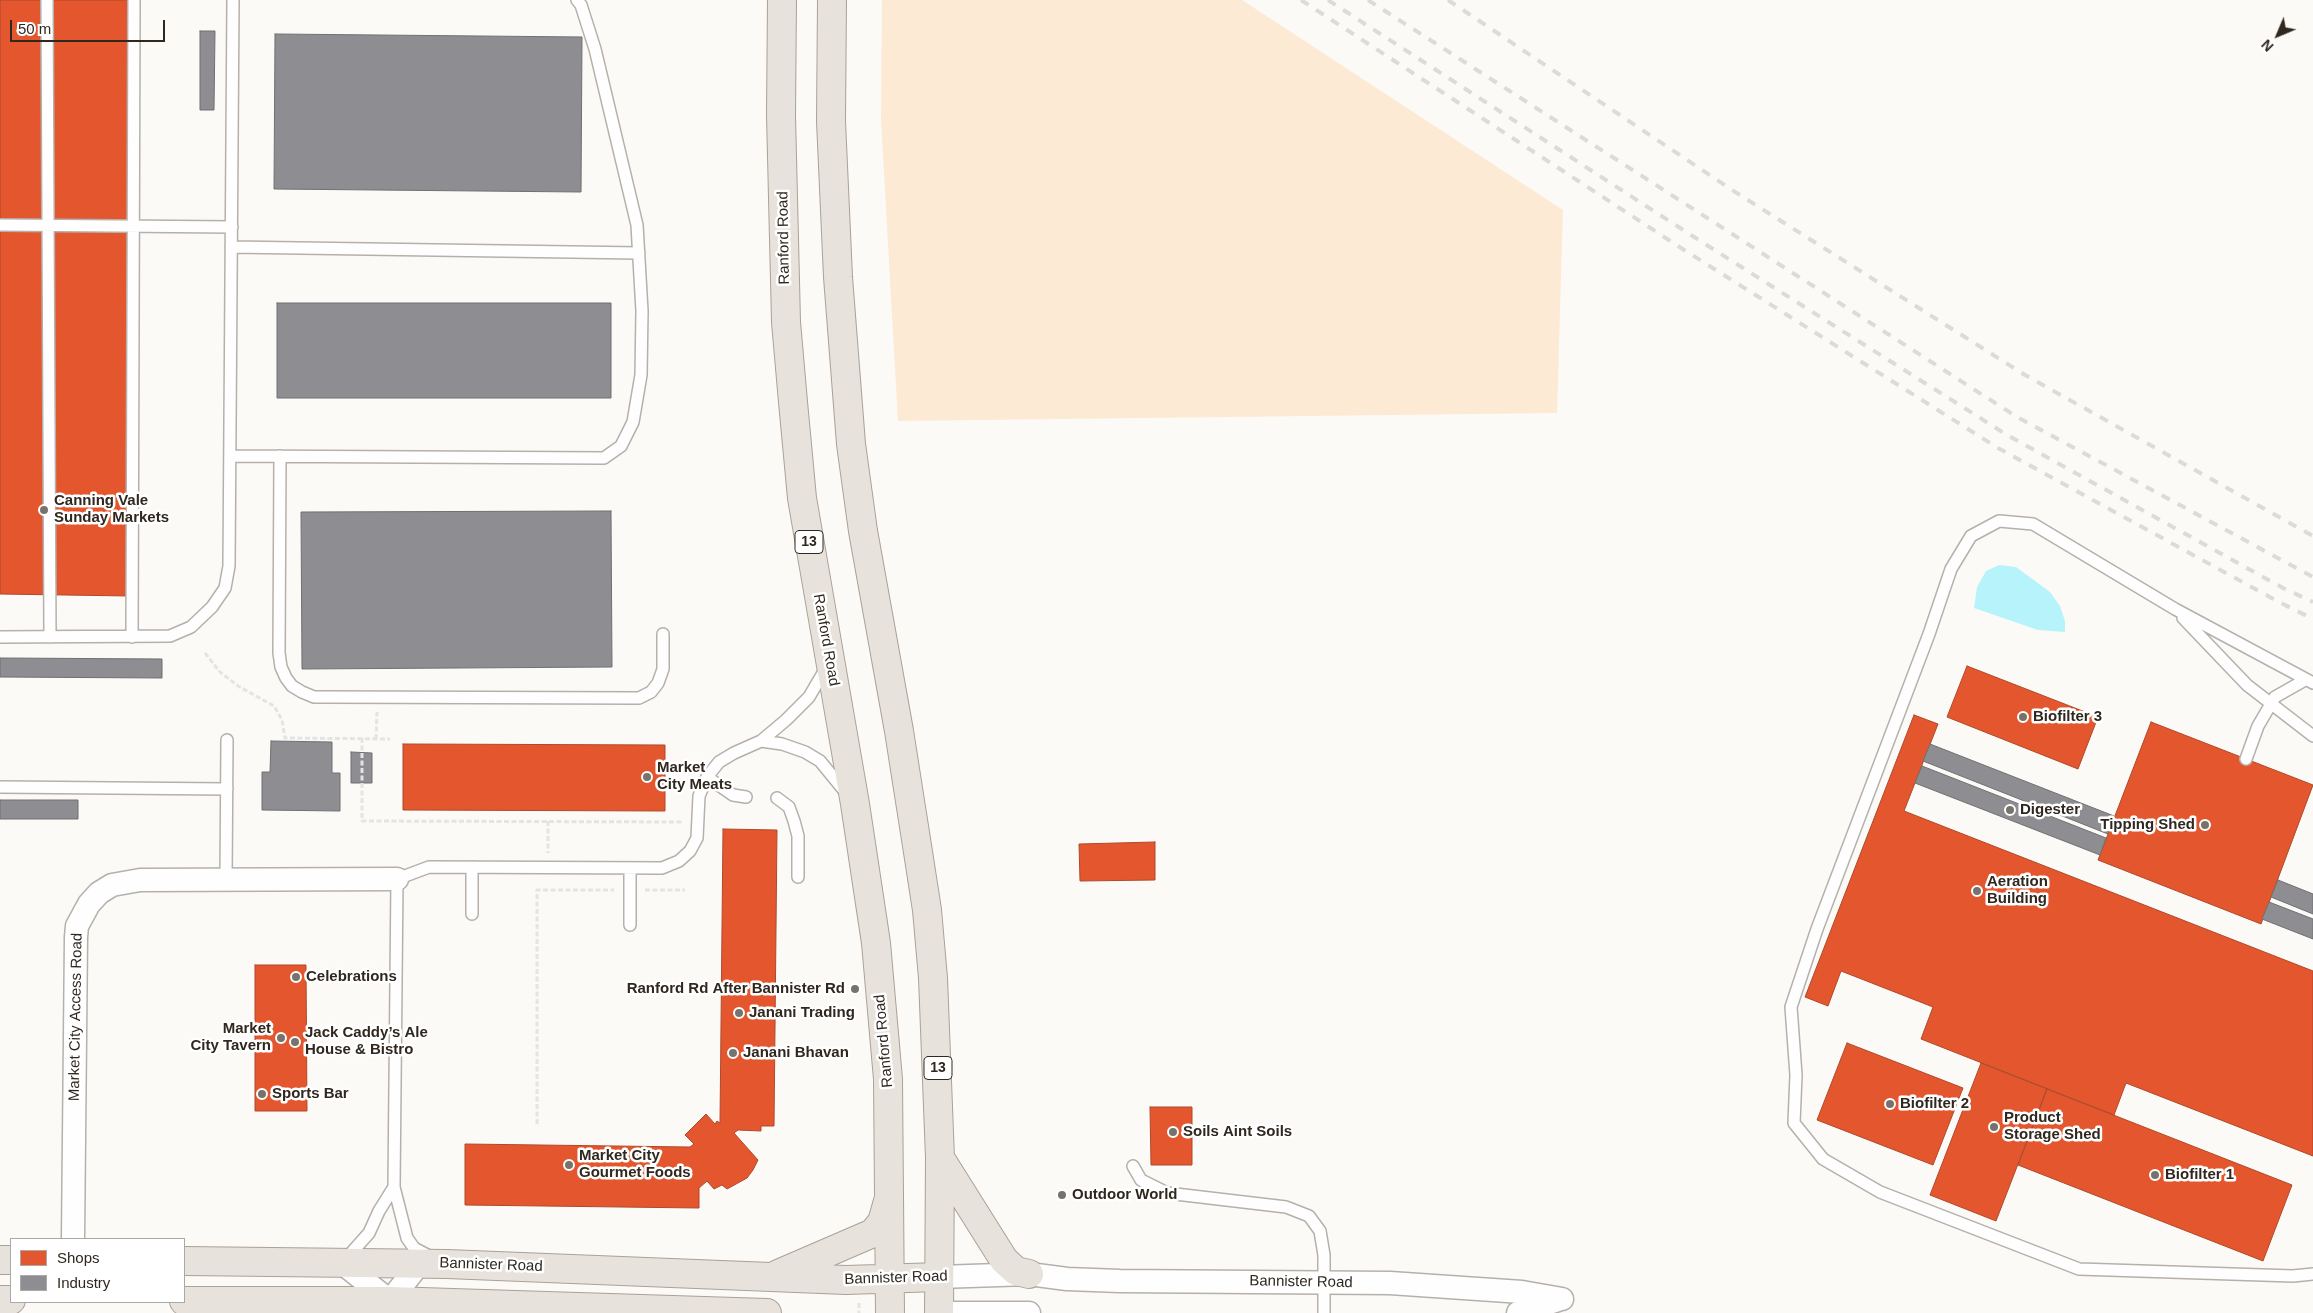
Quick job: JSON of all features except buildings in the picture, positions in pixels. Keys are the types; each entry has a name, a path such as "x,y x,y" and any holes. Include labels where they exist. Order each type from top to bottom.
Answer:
{"main road":[{"name":"Ranford Road","path":"782,0 782,125 787,331 802,498 855,804 876,943 888,1079 891,1193 890,1279"},
{"name":"13","path":"832,0 831,121 835,218 852,444 863,531 899,731 927,910 933,978 940,1158 939,1313"},
{"path":"940,1158 1004,1260 1016,1271 1029,1274"},
{"path":"770,1278 873,1233 882,1222 891,1193"},
{"name":"Bannister Road","path":"185,1261 590,1268 770,1278 846,1280 939,1277"},
{"name":"13","path":"890,1279 890,1313"},
{"path":"185,1301 389,1309 767,1313"},
{"path":"926,1313 939,1313"}],"street":[{"name":"Market City Access Road","path":"73,1238 76,938 77,926 82,913 99,893 112,885 128,881 397,879"},
{"path":"342,1263 389,1309 432,1264"},
{"name":"Bannister Road","path":"939,1277 1029,1274 1067,1279 1120,1282 1399,1284 1522,1292 1562,1299 1518,1313"},
{"path":"939,1313 1029,1313"}],"lane":[{"path":"47,0 50,637"},
{"path":"132,637 134,0"},
{"path":"0,637 170,636 191,627 212,607 225,588 229,566 233,0"},
{"path":"230,456 604,458 614,453 621,446 633,422 641,375 642,310 639,253 636,225 595,48 586,19 577,0"},
{"path":"0,225 232,227"},
{"path":"231,247 639,253"},
{"path":"280,456 279,653 281,667 292,686 314,697 639,698 651,692 658,683 663,669 663,634"},
{"path":"2309,682 2175,609 2033,524 1999,522 1971,536 1951,569 1929,634 1817,929 1791,1007 1796,1075 1794,1123 1823,1159 1880,1192 2079,1269 2293,1276 2313,1274"},
{"path":"2175,609 2247,684 2313,736"},
{"path":"432,1264 414,1248 407,1238 394,1187 397,879 429,867 662,868 680,861 690,851 697,838 699,796 707,777 719,762 761,741 786,720 809,698 830,663"},
{"path":"2246,759 2258,726 2275,697 2309,682"},
{"path":"226,880 227,740"},
{"path":"761,741 798,750 820,761 855,804"},
{"path":"707,777 733,795 746,797"},
{"path":"0,787 227,789"},
{"path":"777,798 789,808 798,836 798,877"},
{"path":"472,867 472,914"},
{"path":"630,868 630,925"},
{"path":"1133,1166 1141,1180 1167,1193 1286,1206 1309,1216 1320,1232 1324,1255 1324,1313"},
{"path":"342,1263 369,1233 379,1211 394,1187"}],"path":[{"path":"205,653 226,677 274,706 282,720 285,738 390,739"},
{"path":"376,739 377,698"},
{"path":"362,738 362,821 698,822"},
{"path":"537,1124 537,890 685,890"},
{"path":"859,1303 859,1313"}],"shaded area":[{"path":"882,0 1242,0 1563,210 1557,413 898,421 881,120"}],"water":[{"path":"1999,565 2016,567 2050,592 2060,606 2065,621 2065,632 2038,630 1974,608 1977,587 1986,571"}],"railway":[{"path":"1301,0 1681,248 1998,448 2313,619"},
{"path":"1328,0 1694,237 2007,435 2283,588 2313,602"},
{"path":"1368,0 2017,417 2313,577"},
{"path":"1448,0 1732,190 2025,375 2313,536"}],"place":[{"name":"Canning Vale Sunday Markets","path":"44,510"},
{"name":"Biofilter 3","path":"2023,717"},
{"name":"Market City Meats","path":"647,777"},
{"name":"Digester","path":"2010,810"},
{"name":"Tipping Shed","path":"2205,825"},
{"name":"Aeration Building","path":"1977,891"},
{"name":"Celebrations","path":"296,977"},
{"name":"Ranford Rd After Bannister Rd","path":"855,989"},
{"name":"Janani Trading","path":"739,1013"},
{"name":"Market City Tavern","path":"281,1038"},
{"name":"Jack Caddy’s Ale House & Bistro","path":"295,1042"},
{"name":"Janani Bhavan","path":"733,1053"},
{"name":"Sports Bar","path":"262,1094"},
{"name":"Biofilter 2","path":"1890,1104"},
{"name":"Product Storage Shed","path":"1994,1127"},
{"name":"Soils Aint Soils","path":"1173,1132"},
{"name":"Market City Gourmet Foods","path":"569,1165"},
{"name":"Biofilter 1","path":"2155,1175"},
{"name":"Outdoor World","path":"1062,1195"}]}
